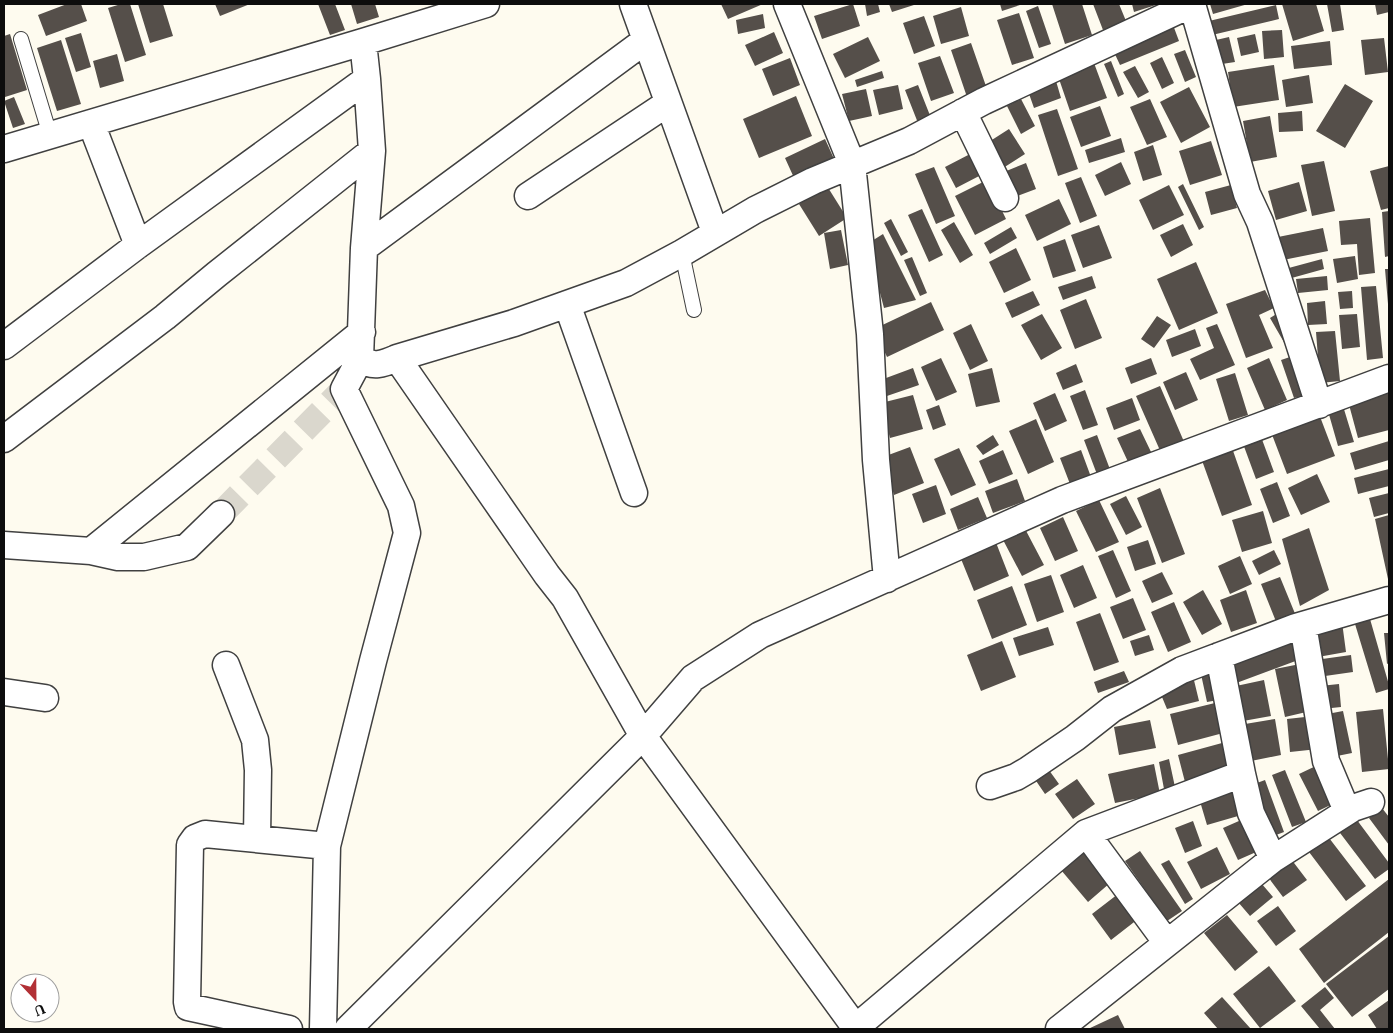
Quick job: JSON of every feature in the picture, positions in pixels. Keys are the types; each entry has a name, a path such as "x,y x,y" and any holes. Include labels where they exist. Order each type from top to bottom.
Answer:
{"street":[{"path":"4,149 486,4"},
{"path":"633,4 716,232"},
{"path":"787,4 852,164 870,334 876,460 887,579"},
{"path":"360,358 371,365 382,365 397,358 514,323 626,283 763,206 852,164 909,141 1001,93 1192,4 1248,194 1260,222 1319,405"},
{"path":"364,248 646,40"},
{"path":"323,1029 327,846 407,533 401,506 344,389 360,358 364,248 372,151 368,79 363,42"},
{"path":"4,346 138,245 368,79"},
{"path":"528,196 668,103"},
{"path":"964,112 1005,198"},
{"path":"91,123 138,245"},
{"path":"4,439 165,317 372,151"},
{"path":"567,304 634,493"},
{"path":"91,551 362,332"},
{"path":"397,358 547,575 565,598 643,736 855,1028 1086,833 1242,774"},
{"path":"348,1029 643,736 693,678 751,640 1062,500 1389,378"},
{"path":"4,545 91,551 118,557 144,557 186,547 221,514"},
{"path":"990,786 1016,777 1028,770 1075,738 1112,709 1182,670 1303,625 1389,600"},
{"path":"1303,625 1326,761 1347,811"},
{"path":"1219,656 1251,814 1273,859"},
{"path":"226,665 255,740 258,770 257,838"},
{"path":"4,692 45,698"},
{"path":"1059,1029 1273,859 1347,811 1371,802"},
{"path":"1086,833 1167,943"},
{"path":"289,1029 188,1008 186,1002 190,845 195,838 205,834 327,846"}],"lane":[{"path":"21,39 50,135"},
{"path":"682,253 694,310"}],"building":[{"path":"67,4 81,4 87,21 46,36 38,15"},
{"path":"121,4 130,4 146,55 125,62 108,8"},
{"path":"138,4 163,4 173,36 150,43"},
{"path":"215,4 250,4 220,16"},
{"path":"318,4 335,4 345,30 330,35"},
{"path":"351,4 375,4 379,17 357,24"},
{"path":"721,4 763,4 728,19"},
{"path":"853,4 860,26 822,39 814,16"},
{"path":"865,4 878,4 880,12 867,16"},
{"path":"889,4 917,4 892,12"},
{"path":"1000,4 1023,4 1002,11"},
{"path":"1052,4 1082,4 1092,35 1065,44"},
{"path":"1093,4 1119,4 1126,21 1103,30"},
{"path":"1132,4 1159,4 1134,12"},
{"path":"1210,4 1248,4 1213,14"},
{"path":"1282,4 1316,4 1324,31 1293,41"},
{"path":"1327,4 1340,4 1344,30 1332,32"},
{"path":"1375,4 1389,4 1389,12 1377,15"},
{"path":"1276,5 1279,19 1212,35 1209,21"},
{"path":"1038,6 1051,44 1039,48 1026,11"},
{"path":"961,7 969,36 941,44 933,16"},
{"path":"1019,13 1034,58 1012,65 997,20"},
{"path":"763,14 765,28 738,34 736,20"},
{"path":"924,16 935,46 914,54 903,23"},
{"path":"1173,25 1179,41 1120,65 1113,50"},
{"path":"1282,30 1284,57 1264,59 1262,31"},
{"path":"774,32 783,53 755,66 745,45"},
{"path":"81,33 91,67 76,72 65,38"},
{"path":"10,34 27,90 5,97 4,36"},
{"path":"1255,34 1259,52 1241,56 1237,38"},
{"path":"868,37 880,61 845,78 833,54"},
{"path":"1229,37 1235,62 1222,64 1216,40"},
{"path":"1384,38 1388,72 1365,75 1361,40"},
{"path":"61,40 81,104 57,111 37,48"},
{"path":"1330,41 1332,65 1294,69 1291,46"},
{"path":"971,43 987,89 967,97 951,50"},
{"path":"1185,50 1196,77 1185,82 1174,54"},
{"path":"117,54 124,81 100,88 93,61"},
{"path":"940,56 954,93 931,101 918,63"},
{"path":"1162,57 1174,83 1162,89 1150,63"},
{"path":"790,58 800,85 773,96 762,69"},
{"path":"1111,61 1124,94 1118,97 1104,64"},
{"path":"1094,63 1107,98 1070,111 1058,76"},
{"path":"1274,65 1279,100 1233,107 1228,72"},
{"path":"1135,66 1149,92 1138,98 1123,72"},
{"path":"882,71 884,78 857,87 855,80"},
{"path":"1309,75 1313,103 1286,107 1282,80"},
{"path":"1056,81 1061,98 1034,108 1028,91"},
{"path":"1345,84 1373,101 1345,148 1316,131"},
{"path":"898,85 903,109 879,115 873,90"},
{"path":"918,85 931,118 918,123 905,90"},
{"path":"1189,87 1210,127 1181,143 1160,102"},
{"path":"866,89 872,116 849,121 842,94"},
{"path":"796,96 812,136 759,158 743,119"},
{"path":"14,97 25,124 13,128 4,101"},
{"path":"1021,99 1035,126 1021,134 1007,106"},
{"path":"1150,99 1167,137 1147,145 1130,107"},
{"path":"1100,106 1111,136 1081,147 1070,117"},
{"path":"1057,109 1078,169 1058,176 1038,115"},
{"path":"1302,111 1303,131 1279,132 1278,113"},
{"path":"1270,116 1277,157 1250,162 1243,121"},
{"path":"1009,129 1025,154 1000,170 984,145"},
{"path":"1121,138 1125,152 1089,163 1085,150"},
{"path":"825,139 835,161 795,180 785,158"},
{"path":"1211,141 1222,175 1190,185 1179,151"},
{"path":"1153,145 1162,175 1143,181 1134,152"},
{"path":"972,153 983,174 956,188 945,167"},
{"path":"1324,161 1335,211 1312,216 1301,165"},
{"path":"1121,162 1131,184 1105,196 1095,175"},
{"path":"1026,163 1036,189 1009,199 999,174"},
{"path":"1389,166 1389,208 1381,210 1370,171"},
{"path":"934,167 955,216 936,224 915,174"},
{"path":"1081,177 1097,216 1080,223 1065,183"},
{"path":"987,180 1006,219 975,235 955,196"},
{"path":"1299,182 1307,211 1276,220 1268,191"},
{"path":"1183,184 1204,227 1199,230 1178,187"},
{"path":"1169,185 1184,215 1153,230 1139,200"},
{"path":"1231,185 1237,208 1211,215 1205,192"},
{"path":"827,186 847,218 819,236 799,204"},
{"path":"1059,199 1071,224 1037,241 1025,215"},
{"path":"922,209 943,255 929,262 908,215"},
{"path":"1389,211 1389,256 1385,257 1382,212"},
{"path":"1370,218 1375,273 1359,275 1357,244 1341,245 1339,221"},
{"path":"891,219 908,252 901,256 884,223"},
{"path":"954,222 973,255 960,263 941,230"},
{"path":"1183,224 1193,245 1171,257 1160,235"},
{"path":"1099,225 1112,258 1083,268 1071,235"},
{"path":"1011,227 1017,238 990,254 984,243"},
{"path":"1323,228 1328,251 1283,260 1278,237"},
{"path":"841,230 848,265 830,269 824,233"},
{"path":"883,234 916,300 884,308 867,244"},
{"path":"1065,239 1076,271 1053,278 1043,247"},
{"path":"1016,248 1031,280 1004,293 989,262"},
{"path":"1355,256 1358,279 1337,283 1333,259"},
{"path":"912,257 927,293 920,296 904,260"},
{"path":"1322,259 1324,269 1288,279 1285,269"},
{"path":"1196,262 1218,313 1179,330 1157,279"},
{"path":"1385,269 1389,269 1389,304 1388,304"},
{"path":"1092,276 1096,288 1063,300 1058,287"},
{"path":"1327,276 1328,290 1298,293 1296,279"},
{"path":"1376,286 1383,358 1367,360 1361,287"},
{"path":"1265,290 1274,308 1259,315 1273,348 1246,358 1226,304"},
{"path":"1033,291 1040,305 1012,318 1005,303"},
{"path":"1352,291 1353,308 1340,309 1338,292"},
{"path":"1086,299 1102,338 1075,349 1060,310"},
{"path":"1325,301 1327,324 1308,325 1307,303"},
{"path":"931,302 944,330 887,357 874,329"},
{"path":"1278,313 1289,351 1270,318"},
{"path":"1042,314 1062,348 1041,360 1021,325"},
{"path":"1357,314 1360,347 1342,349 1339,315"},
{"path":"1157,316 1171,325 1154,348 1141,339"},
{"path":"971,324 988,361 970,370 953,333"},
{"path":"1217,324 1235,365 1200,380 1190,359 1214,348 1206,328"},
{"path":"1195,329 1201,346 1172,357 1166,340"},
{"path":"1335,331 1340,381 1320,383 1316,332"},
{"path":"1293,356 1306,395 1294,398 1281,360"},
{"path":"941,358 957,392 936,401 921,367"},
{"path":"1151,358 1157,374 1131,384 1125,368"},
{"path":"1269,358 1287,400 1265,410 1247,368"},
{"path":"1076,364 1083,382 1063,390 1056,373"},
{"path":"913,368 919,385 884,397 878,381"},
{"path":"992,368 1000,402 976,407 968,374"},
{"path":"1186,372 1198,400 1175,410 1163,382"},
{"path":"1235,373 1248,415 1229,421 1216,379"},
{"path":"1160,386 1185,444 1162,455 1136,396"},
{"path":"1085,390 1098,425 1083,430 1070,396"},
{"path":"1389,390 1389,430 1358,438 1348,401"},
{"path":"1055,393 1067,421 1045,431 1033,403"},
{"path":"913,395 923,429 890,438 881,403"},
{"path":"1132,398 1140,420 1114,430 1106,408"},
{"path":"939,405 946,425 933,430 926,410"},
{"path":"1343,406 1354,442 1338,446 1328,411"},
{"path":"1319,414 1335,456 1287,474 1271,432"},
{"path":"1036,419 1054,462 1028,474 1009,431"},
{"path":"1140,429 1152,454 1129,464 1117,438"},
{"path":"1260,434 1274,472 1256,479 1242,441"},
{"path":"993,435 999,445 983,455 976,446"},
{"path":"1097,435 1111,472 1098,477 1084,440"},
{"path":"1389,441 1389,460 1355,470 1350,453"},
{"path":"1231,445 1252,505 1222,516 1200,455"},
{"path":"910,447 924,483 894,495 883,457"},
{"path":"959,448 976,485 951,496 934,459"},
{"path":"1003,450 1013,474 989,484 979,461"},
{"path":"1081,450 1091,477 1070,484 1060,458"},
{"path":"1389,469 1389,486 1358,494 1354,478"},
{"path":"1317,474 1330,502 1301,515 1288,488"},
{"path":"1017,479 1025,501 993,513 985,491"},
{"path":"1277,482 1290,516 1273,523 1260,489"},
{"path":"936,485 946,514 923,523 912,494"},
{"path":"1160,488 1185,554 1162,563 1137,498"},
{"path":"1389,493 1389,513 1374,517 1369,498"},
{"path":"1126,496 1142,527 1126,535 1110,504"},
{"path":"978,497 987,518 958,530 950,509"},
{"path":"1099,500 1119,542 1096,552 1076,511"},
{"path":"1263,511 1272,543 1242,552 1232,520"},
{"path":"1389,515 1389,579 1388,579 1375,519"},
{"path":"1063,517 1078,551 1055,561 1040,528"},
{"path":"1023,525 1044,565 1022,576 1001,536"},
{"path":"1309,528 1329,590 1300,606 1282,539"},
{"path":"995,540 1009,576 974,591 959,554"},
{"path":"1148,540 1156,564 1135,571 1127,547"},
{"path":"1113,550 1131,591 1116,598 1098,556"},
{"path":"1274,550 1281,564 1259,575 1252,561"},
{"path":"1240,556 1252,584 1230,594 1218,566"},
{"path":"1083,565 1097,598 1074,608 1060,575"},
{"path":"1162,572 1173,594 1152,603 1142,581"},
{"path":"1051,575 1064,612 1037,622 1024,584"},
{"path":"1280,577 1296,616 1277,624 1261,584"},
{"path":"1012,586 1027,625 992,639 977,600"},
{"path":"1203,590 1222,624 1202,635 1183,602"},
{"path":"1246,590 1257,623 1231,632 1220,600"},
{"path":"1133,598 1146,630 1123,639 1110,607"},
{"path":"1174,602 1191,642 1168,652 1151,612"},
{"path":"1100,613 1119,662 1094,671 1076,622"},
{"path":"1370,619 1389,685 1389,689 1376,693 1355,624"},
{"path":"1342,622 1346,652 1318,657 1313,626"},
{"path":"1048,627 1054,645 1019,656 1013,638"},
{"path":"1384,633 1389,633 1389,663 1387,664"},
{"path":"1149,635 1154,650 1135,656 1130,641"},
{"path":"1296,635 1301,659 1231,685 1224,658"},
{"path":"1002,641 1016,677 981,691 967,655"},
{"path":"1351,655 1353,672 1318,677 1315,660"},
{"path":"1216,661 1224,699 1207,702 1199,665"},
{"path":"1305,663 1315,710 1285,717 1275,669"},
{"path":"1124,671 1129,682 1098,693 1094,682"},
{"path":"1192,672 1199,701 1167,709 1157,685"},
{"path":"1264,680 1271,716 1243,721 1236,686"},
{"path":"1339,684 1341,707 1322,709 1320,686"},
{"path":"1219,702 1227,732 1178,745 1170,714"},
{"path":"1383,709 1389,769 1362,772 1356,712"},
{"path":"1343,711 1352,753 1332,757 1322,715"},
{"path":"1314,716 1318,749 1290,752 1287,719"},
{"path":"1275,719 1281,755 1246,762 1239,725"},
{"path":"1150,720 1156,748 1119,755 1114,727"},
{"path":"1233,740 1240,767 1185,782 1178,755"},
{"path":"1169,759 1175,787 1164,789 1159,762"},
{"path":"1154,764 1160,794 1115,803 1108,774"},
{"path":"1320,764 1339,801 1318,811 1299,774"},
{"path":"1046,766 1059,784 1045,794 1032,775"},
{"path":"1285,770 1306,822 1292,827 1272,775"},
{"path":"1077,779 1095,804 1073,819 1055,794"},
{"path":"1265,780 1284,832 1268,838 1249,786"},
{"path":"1238,787 1245,814 1207,825 1199,798"},
{"path":"1382,808 1389,817 1389,845 1369,818"},
{"path":"1351,812 1389,863 1389,869 1375,879 1334,825"},
{"path":"1248,817 1263,849 1238,860 1223,828"},
{"path":"1193,821 1202,846 1185,853 1175,828"},
{"path":"1326,834 1366,886 1346,901 1306,848"},
{"path":"1217,847 1230,874 1201,889 1187,862"},
{"path":"1140,851 1182,911 1167,921 1125,861"},
{"path":"1083,852 1110,883 1088,902 1061,870"},
{"path":"1291,859 1307,880 1283,897 1268,877"},
{"path":"1169,860 1193,899 1185,904 1161,864"},
{"path":"1389,879 1389,932 1324,983 1299,949"},
{"path":"1261,883 1273,897 1250,916 1238,902"},
{"path":"1118,894 1138,919 1111,940 1092,914"},
{"path":"1278,906 1296,931 1276,946 1257,921"},
{"path":"1227,915 1258,952 1235,971 1204,933"},
{"path":"1389,936 1389,989 1352,1017 1326,984"},
{"path":"1269,966 1296,1001 1260,1028 1233,994"},
{"path":"1325,987 1334,998 1320,1010 1335,1029 1320,1029 1301,1006"},
{"path":"1222,997 1251,1029 1218,1029 1204,1013"},
{"path":"1389,1000 1389,1029 1377,1029 1368,1015"},
{"path":"1118,1015 1125,1029 1088,1029"}],"tunnel":[{"path":"221,514 344,389"}]}
